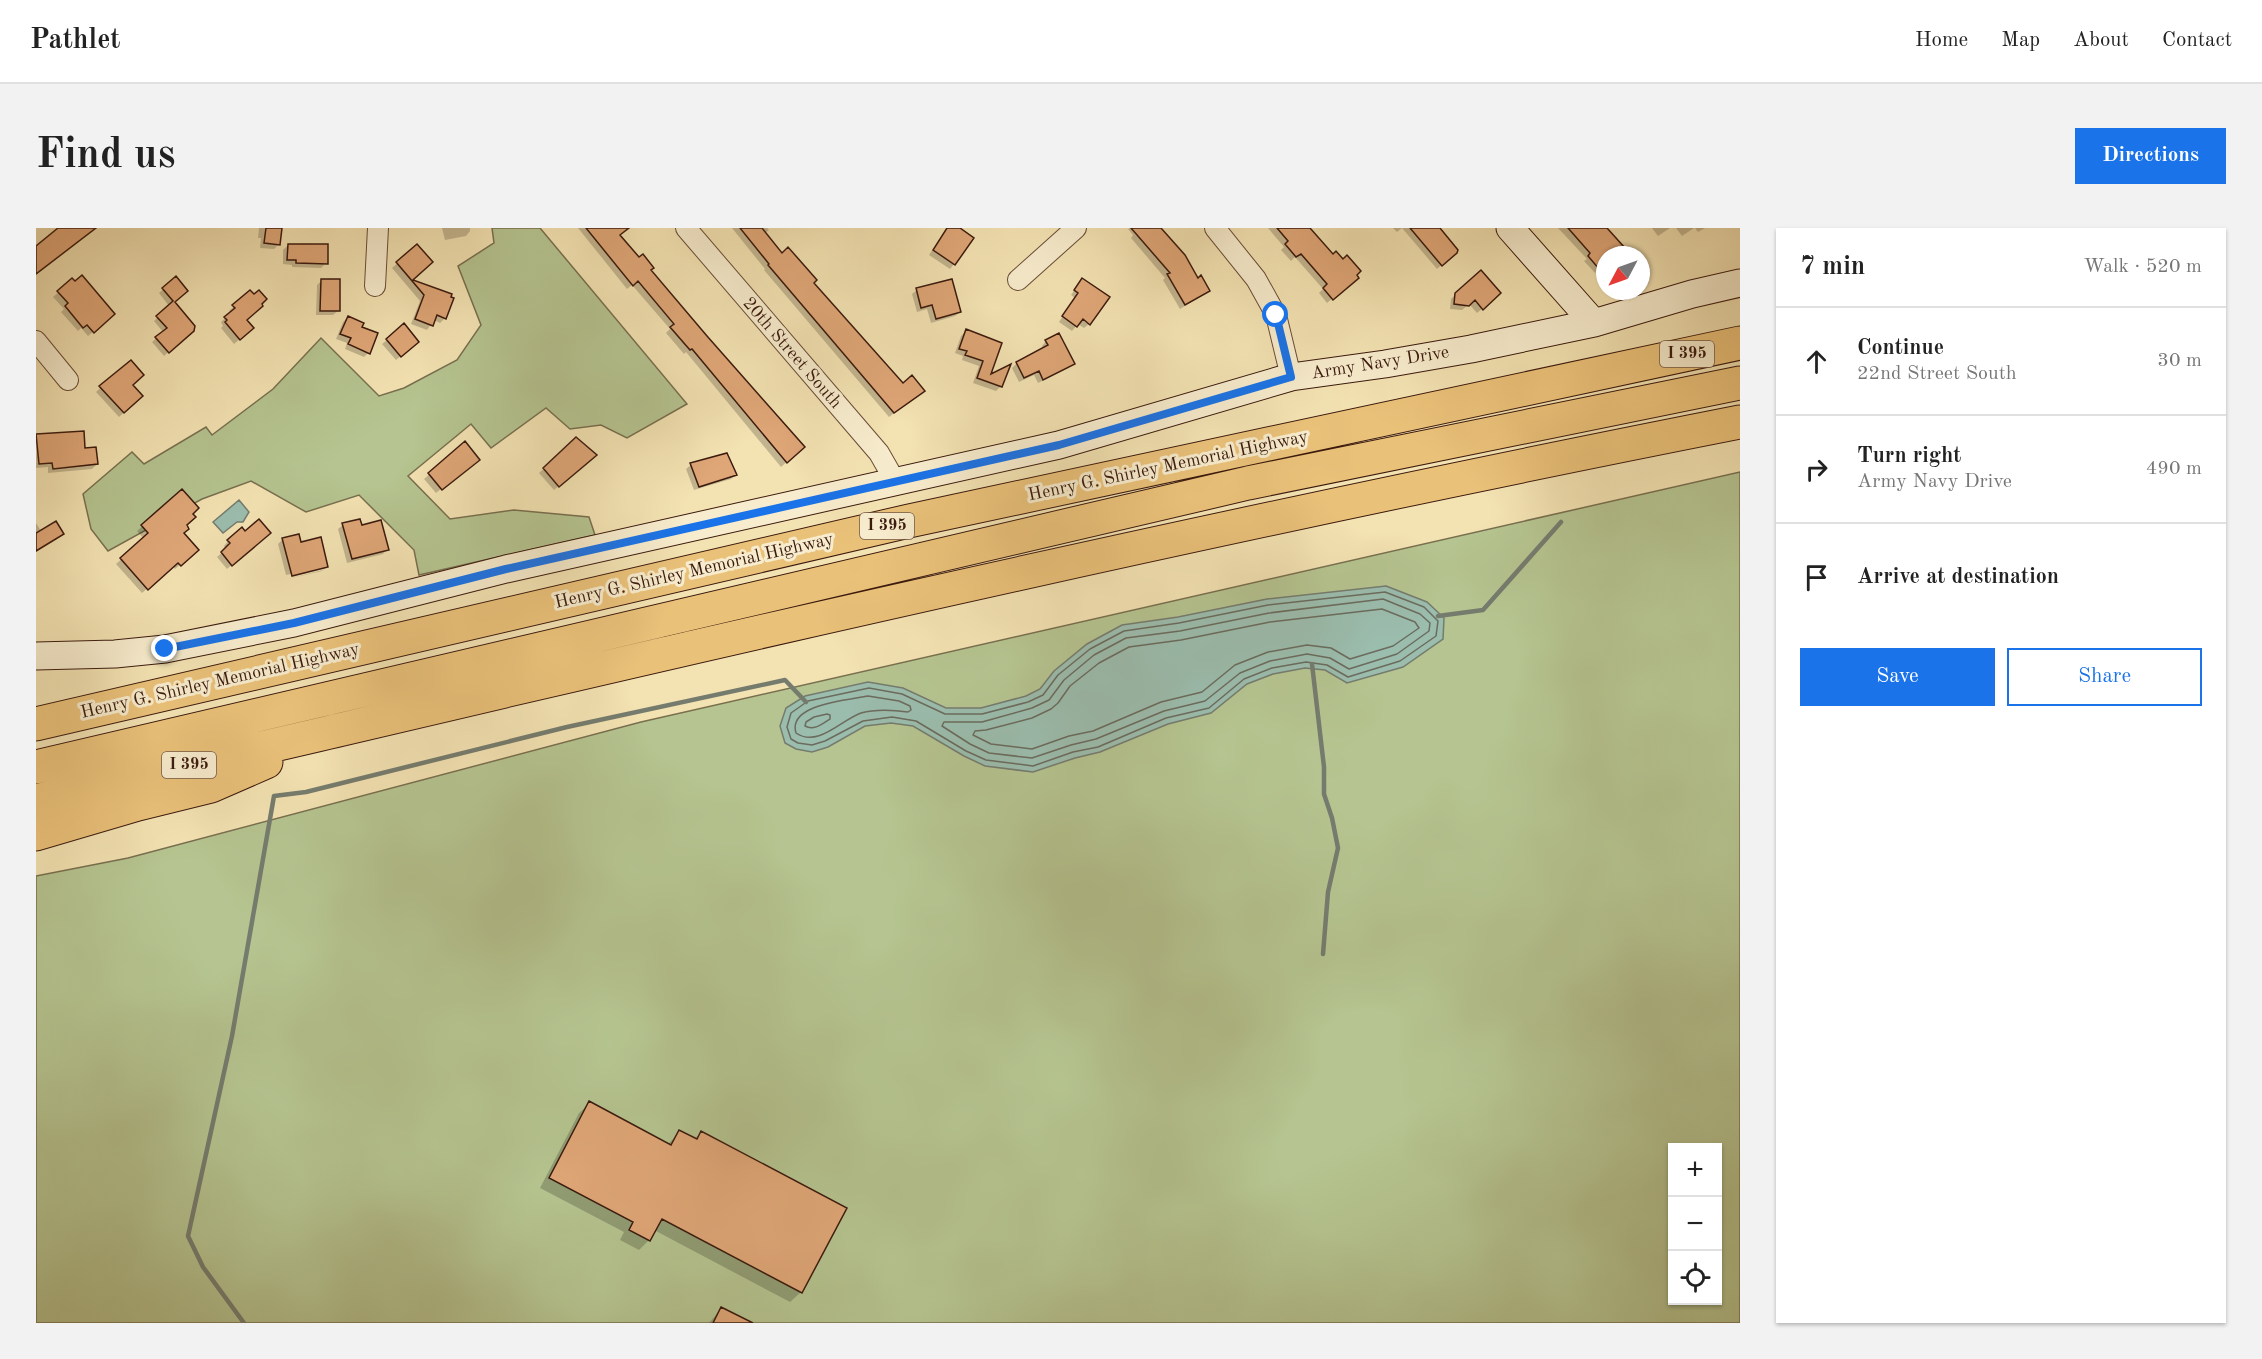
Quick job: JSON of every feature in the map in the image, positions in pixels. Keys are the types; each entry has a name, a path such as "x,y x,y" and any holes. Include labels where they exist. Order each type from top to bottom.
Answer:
{"highway":[{"name":"Henry G. Shirley Memorial Highway","path":"36,724 909,521 1740,343"},
{"path":"36,767 1248,483 1740,383"},
{"name":"I 395","path":"36,801 526,685 1063,562 1482,473 1740,422"},
{"path":"36,834 129,806 211,786 342,729"}],"street":[{"path":"375,286 378,228"},
{"name":"20th Street South","path":"686,228 879,453 895,481"},
{"path":"1018,279 1076,228"},
{"path":"1215,228 1256,279 1276,315 1291,377"},
{"path":"1510,228 1593,323"},
{"name":"Army Navy Drive","path":"36,656 115,654 165,649 282,625 506,569 1059,445 1291,377 1450,353 1593,323 1692,294 1740,283"},
{"path":"36,341 68,380"}],"green space":[{"path":"492,228 540,228 687,404 627,438 601,425 570,429 546,408 491,448 471,424 408,476 450,519 514,510 589,517 595,535 419,575 414,550 359,495 306,512 251,481 202,499 108,551 91,529 83,494 132,452 144,464 206,427 212,435 273,389 321,338 379,396 404,388 457,360 481,325 458,266 494,243"},
{"path":"1740,472 1740,1323 36,1323 36,876 128,858 641,722"}],"water":[{"path":"239,500 249,512 243,522 237,522 223,533 213,522"},
{"path":"1386,586 1427,602 1444,618 1443,639 1403,667 1347,683 1325,670 1305,668 1273,674 1247,684 1211,713 1168,724 1100,752 1033,772 985,766 913,726 891,723 865,726 828,747 812,752 796,749 785,743 780,726 786,708 805,696 868,682 903,688 946,708 981,708 1026,696 1040,689 1054,671 1087,644 1122,625 1178,617 1267,599"}],"building":[{"path":"58,228 96,228 36,274 36,246"},
{"path":"266,228 282,228 280,245 264,243"},
{"path":"586,228 629,228 620,235 639,257 643,254 654,268 651,270 805,447 787,463 692,349 690,350 670,327 674,324 638,281 633,286"},
{"path":"740,228 762,228 782,253 788,247 817,280 814,283 903,383 912,375 925,391 894,413 768,265"},
{"path":"947,228 960,228 974,238 955,265 933,250"},
{"path":"1131,228 1161,228 1185,255 1198,278 1201,275 1210,291 1185,305 1167,274 1170,273"},
{"path":"1277,228 1310,228 1333,254 1336,251 1343,259 1347,255 1361,271 1357,275 1359,278 1333,300 1323,288 1327,284 1301,254 1296,257 1285,244 1288,241"},
{"path":"1410,228 1440,228 1458,250 1457,253 1442,266"},
{"path":"1568,228 1607,228 1623,246 1596,246 1596,265 1588,256 1590,253"},
{"path":"288,244 328,244 328,264 296,263 296,260 287,260"},
{"path":"417,244 433,262 413,280 452,294 451,297 454,298 446,319 437,315 433,326 415,319 424,295 396,262"},
{"path":"1481,270 1501,293 1483,310 1475,300 1469,306 1454,304 1455,293"},
{"path":"82,275 115,314 94,333 87,325 83,328 65,306 68,303 57,291 72,278 75,281"},
{"path":"176,276 188,291 175,302 195,326 194,331 169,353 155,337 167,328 156,316 173,301 162,288"},
{"path":"1082,278 1110,297 1090,325 1083,319 1077,327 1062,316 1078,293 1074,290"},
{"path":"321,279 340,279 340,311 320,311"},
{"path":"952,279 961,312 936,319 932,305 921,308 916,288"},
{"path":"250,290 254,294 259,290 267,299 262,304 263,306 247,320 254,328 240,340 225,322 227,320 224,317 235,308 232,305"},
{"path":"348,316 364,323 362,327 378,333 370,354 348,344 351,338 340,334"},
{"path":"404,323 419,342 401,357 386,339"},
{"path":"966,329 1002,343 991,374 1011,364 1002,387 977,378 983,361 965,355 967,351 959,349"},
{"path":"1059,333 1075,364 1043,380 1039,371 1024,378 1016,362 1048,345 1045,340"},
{"path":"131,360 144,375 133,385 143,396 124,413 99,386"},
{"path":"84,431 85,448 96,447 98,464 53,469 52,463 39,464 36,434"},
{"path":"576,437 597,455 559,487 543,468"},
{"path":"465,441 480,460 442,490 428,473"},
{"path":"727,453 737,475 699,487 690,463"},
{"path":"182,489 199,508 193,514 196,517 187,525 189,529 184,533 199,550 181,566 178,563 148,590 120,558 148,533 141,525"},
{"path":"259,519 271,533 232,566 221,552 230,543 227,540 242,527 245,531"},
{"path":"360,519 362,525 381,520 389,550 352,559 342,523"},
{"path":"56,521 64,534 36,551 36,533"},
{"path":"299,534 301,542 321,537 328,567 292,576 282,538"},
{"path":"589,1101 671,1145 679,1130 697,1139 701,1131 847,1208 802,1293 662,1219 650,1241 629,1230 633,1222 549,1178"},
{"path":"721,1307 753,1323 713,1323"}],"waterway":[{"path":"1438,616 1483,610 1561,522"},
{"path":"1312,664 1324,767 1324,794 1338,848 1328,892 1323,954"},
{"path":"244,1323 203,1267 188,1236 232,1036 274,796 306,792 567,727 785,680 806,702"}],"route":[{"path":"165,649 294,623 506,569 1059,445 1291,377 1276,315"}]}
